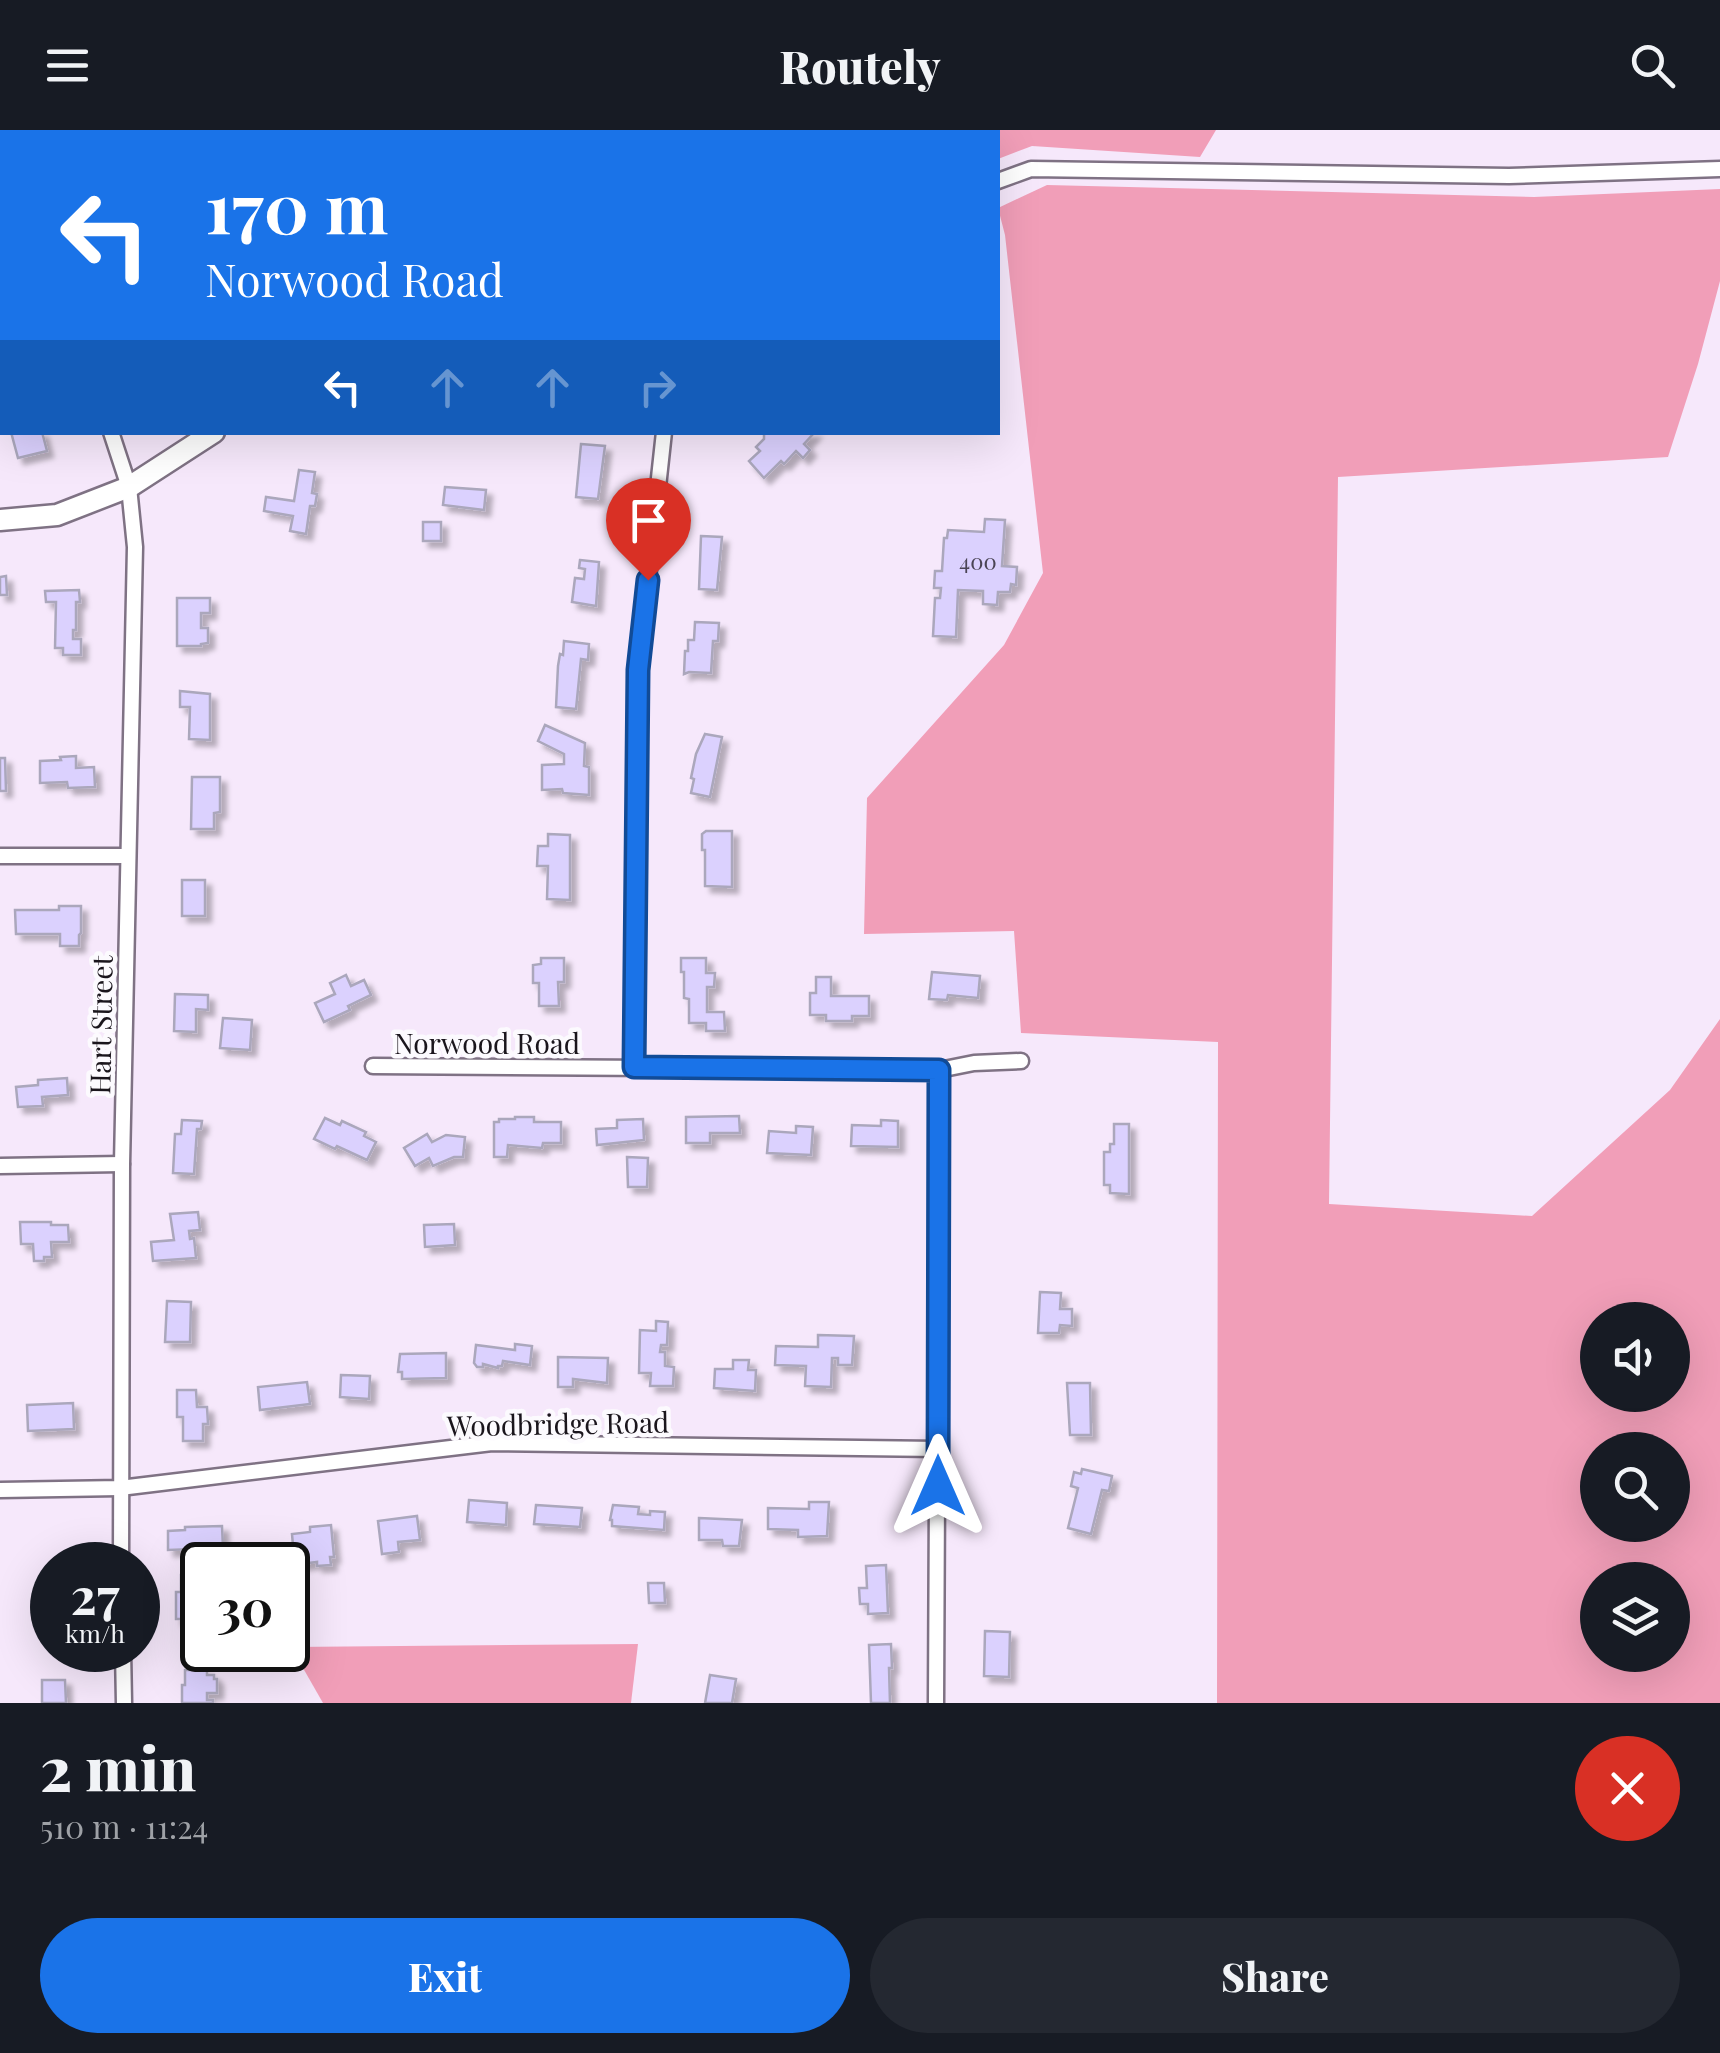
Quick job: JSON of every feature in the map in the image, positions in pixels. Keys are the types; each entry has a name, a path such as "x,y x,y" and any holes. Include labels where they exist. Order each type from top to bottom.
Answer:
{"main road":[{"path":"0,520 57,515 129,488 209,435"}],"street":[{"path":"1000,180 1031,169 1509,176 1720,169"},
{"name":"Hart Street","path":"112,435 129,488 135,547 122,1164 121,1542"},
{"path":"634,1067 638,670 664,435"},
{"path":"0,856 128,856"},
{"name":"Norwood Road","path":"373,1066 939,1070 974,1063 1021,1061"},
{"path":"936,1703 939,1070"},
{"path":"0,1166 122,1164"},
{"name":"Woodbridge Road","path":"0,1490 120,1488 492,1443 938,1450"},
{"path":"123,1672 124,1703"}],"shaded area":[{"path":"1000,130 1216,130 1200,157 1032,146 1000,158"},
{"path":"1047,185 1534,197 1720,189 1720,281 1668,457 1338,477 1329,1204 1532,1216 1670,1090 1720,1019 1720,1703 1217,1703 1218,1042 1021,1033 1014,931 864,934 867,798 1004,645 1043,573 1000,207"},
{"path":"638,1644 631,1703 323,1703 305,1672 310,1672 310,1647"}],"building":[{"path":"12,435 43,435 47,451 18,458"},
{"path":"764,435 812,435 804,444 810,450 803,458 796,451 764,478 749,461 760,451 756,447"},
{"path":"581,444 605,446 598,499 576,497"},
{"path":"299,470 315,472 312,493 317,494 315,506 310,506 306,534 290,531 293,516 264,511 266,497 294,501"},
{"path":"445,487 486,490 484,510 443,505"},
{"path":"985,519 1005,520 1002,566 1017,567 1016,585 1011,584 1010,592 998,592 997,605 983,604 983,591 958,590 956,637 933,636 935,598 940,598 941,588 934,588 935,571 942,571 944,538 948,530 984,532"},
{"path":"423,522 441,522 441,541 423,541"},
{"path":"701,536 722,537 717,590 699,589"},
{"path":"580,560 599,562 596,606 572,602 575,578 584,579 585,569 579,568"},
{"path":"6,576 7,595 0,595 0,577"},
{"path":"79,590 73,639 81,639 81,655 63,655 63,648 55,648 56,602 46,602 45,591"},
{"path":"177,598 210,598 210,613 201,613 201,628 208,628 208,643 177,646"},
{"path":"695,622 719,623 718,641 713,641 711,673 684,674 685,651 688,640 694,640"},
{"path":"564,641 589,644 588,660 581,659 576,709 556,707"},
{"path":"180,691 210,694 210,740 189,739 190,707 180,707"},
{"path":"545,725 585,743 589,795 563,793 562,789 542,790 542,765 564,764 564,754 538,741"},
{"path":"705,734 722,737 710,797 691,793 696,754"},
{"path":"76,756 76,768 94,767 95,787 40,783 40,761"},
{"path":"0,758 5,758 6,791 0,791"},
{"path":"192,777 220,777 220,812 214,813 214,829 191,829"},
{"path":"732,831 732,887 705,886 702,834"},
{"path":"548,834 570,835 570,900 547,899 548,866 537,866 538,846 548,846"},
{"path":"182,880 205,880 205,916 182,916"},
{"path":"59,906 81,906 79,946 60,946 60,934 16,934 15,910 59,910"},
{"path":"541,958 564,958 564,982 558,982 559,1006 539,1006 539,983 533,983 533,965 541,964"},
{"path":"681,958 706,958 706,973 715,973 714,987 707,987 707,1012 724,1012 725,1031 706,1031 706,1023 689,1023"},
{"path":"932,972 980,976 978,998 948,995 947,1000 929,999"},
{"path":"346,975 351,986 364,980 371,995 324,1022 315,1003 335,994 330,983"},
{"path":"816,977 831,977 831,996 869,996 869,1016 852,1016 852,1021 826,1021 826,1015 810,1015 810,993 816,993"},
{"path":"175,994 208,995 208,1010 196,1009 196,1032 174,1031"},
{"path":"223,1018 252,1020 250,1050 220,1048"},
{"path":"67,1078 68,1095 42,1097 43,1106 18,1107 16,1087 38,1085 38,1080"},
{"path":"739,1116 740,1133 710,1133 710,1143 686,1143 686,1117"},
{"path":"515,1117 561,1122 561,1143 543,1143 542,1148 508,1145 507,1157 494,1157 494,1122"},
{"path":"325,1118 366,1132 364,1136 376,1142 367,1160 314,1139"},
{"path":"643,1119 644,1140 597,1145 596,1129 617,1128 617,1120"},
{"path":"182,1120 202,1121 201,1129 197,1129 194,1174 173,1173 175,1134 181,1134"},
{"path":"881,1120 898,1121 898,1147 851,1146 852,1125 881,1126"},
{"path":"1114,1124 1129,1124 1129,1194 1110,1193 1110,1185 1104,1185 1104,1152 1110,1152 1110,1144 1114,1144"},
{"path":"796,1126 813,1127 811,1155 767,1153 769,1131 796,1133"},
{"path":"427,1134 432,1142 446,1135 465,1137 463,1157 433,1166 429,1158 415,1166 404,1148"},
{"path":"627,1157 648,1158 647,1187 628,1187"},
{"path":"198,1212 200,1230 189,1231 190,1239 194,1238 196,1258 153,1261 151,1242 174,1240 170,1214"},
{"path":"20,1222 68,1225 69,1242 51,1242 52,1257 34,1261 33,1244 21,1244"},
{"path":"454,1224 455,1245 425,1247 424,1225"},
{"path":"1040,1292 1061,1293 1060,1309 1072,1309 1072,1326 1060,1325 1059,1333 1038,1333"},
{"path":"167,1301 191,1302 190,1342 165,1342"},
{"path":"656,1321 668,1322 667,1345 661,1345 660,1352 665,1352 665,1366 674,1367 673,1386 650,1386 651,1373 639,1373 640,1330 656,1331"},
{"path":"818,1335 854,1336 852,1365 838,1365 838,1358 832,1358 831,1387 805,1386 806,1366 775,1365 776,1346 818,1347"},
{"path":"515,1344 532,1346 530,1365 503,1361 498,1368 483,1364 477,1367 474,1363 476,1345 515,1350"},
{"path":"446,1353 446,1378 402,1379 402,1372 398,1372 400,1354"},
{"path":"558,1357 608,1358 607,1383 573,1379 573,1387 558,1387"},
{"path":"733,1360 749,1360 748,1370 756,1370 755,1391 714,1388 715,1369 733,1369"},
{"path":"341,1375 370,1376 369,1399 340,1397"},
{"path":"307,1382 310,1404 260,1410 258,1387"},
{"path":"1067,1383 1090,1383 1091,1435 1070,1435"},
{"path":"177,1390 196,1390 197,1407 207,1407 203,1441 183,1441 183,1417 177,1417"},
{"path":"73,1403 74,1429 28,1431 27,1405"},
{"path":"1082,1469 1112,1476 1109,1491 1102,1490 1091,1534 1068,1528 1078,1488 1071,1486 1074,1472 1081,1474"},
{"path":"469,1500 507,1503 506,1525 467,1522"},
{"path":"809,1502 829,1502 827,1536 798,1537 798,1530 768,1529 768,1508 809,1509"},
{"path":"536,1505 582,1508 580,1527 534,1524"},
{"path":"613,1505 639,1507 638,1514 665,1512 664,1530 612,1526"},
{"path":"417,1516 420,1540 398,1542 399,1552 382,1554 378,1521"},
{"path":"699,1518 742,1520 739,1546 723,1546 722,1540 699,1540"},
{"path":"331,1525 331,1565 310,1563 310,1542 293,1542 292,1534 310,1532 310,1527"},
{"path":"222,1526 223,1542 180,1542 180,1550 168,1550 168,1531"},
{"path":"886,1565 888,1613 868,1614 868,1604 860,1604 859,1588 867,1588 866,1566"},
{"path":"648,1583 664,1583 665,1603 649,1603"},
{"path":"176,1592 180,1592 180,1619 176,1619"},
{"path":"985,1631 1010,1632 1009,1677 984,1676"},
{"path":"891,1644 890,1703 871,1703 869,1645"},
{"path":"185,1672 214,1675 217,1693 207,1693 207,1700 213,1703 182,1703"},
{"path":"710,1675 736,1679 732,1703 705,1703"},
{"path":"42,1680 65,1680 66,1703 42,1703"}],"route":[{"path":"648,580 638,670 634,1067 939,1070 938,1486"}]}
